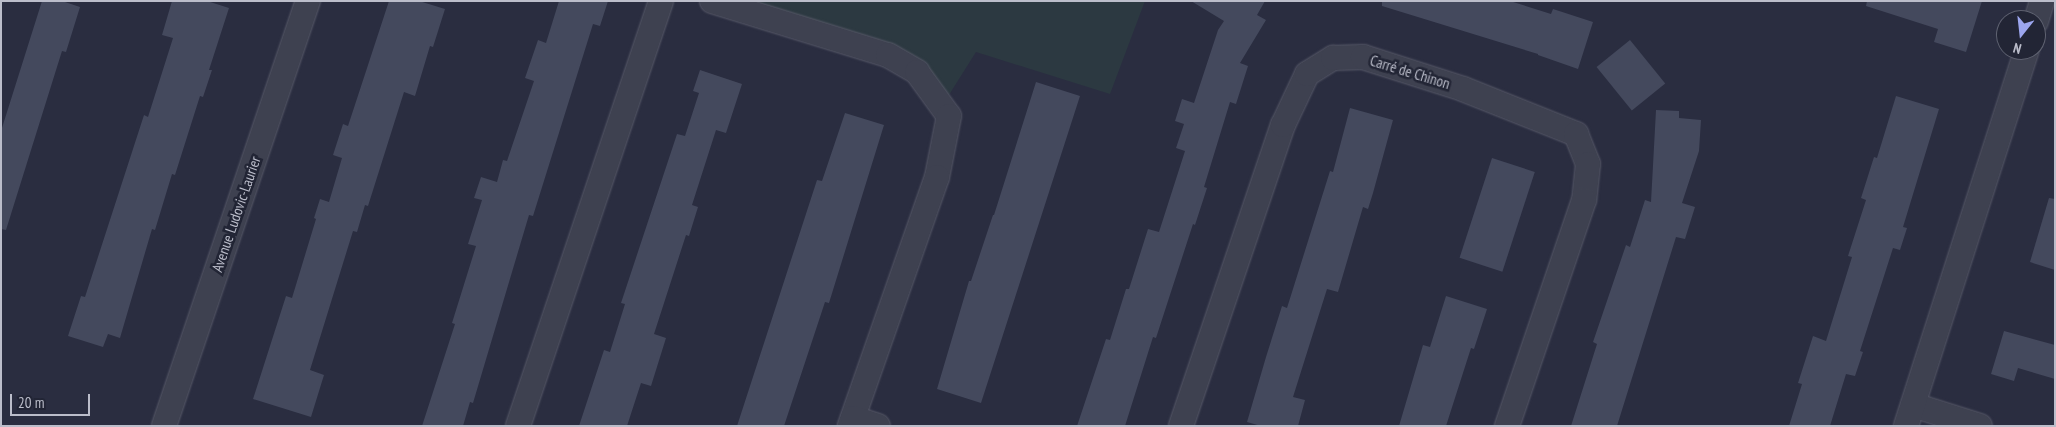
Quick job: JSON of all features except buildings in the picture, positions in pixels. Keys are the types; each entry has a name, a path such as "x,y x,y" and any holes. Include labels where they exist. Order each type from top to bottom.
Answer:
{"street":[{"name":"Avenue Ludovic-Laurier","path":"164,426 308,1"},
{"path":"518,426 661,1"},
{"path":"712,1 888,56 917,72 949,116 937,176 852,422 878,426"},
{"name":"Carré de Chinon","path":"1181,426 1283,126 1307,74 1334,58 1363,57 1463,89 1576,134 1588,164 1584,200 1507,426"},
{"path":"1980,426 1909,415 2024,60"}],"shaded area":[{"path":"716,1 1145,1 1110,94 976,52 942,106 918,75"}]}
